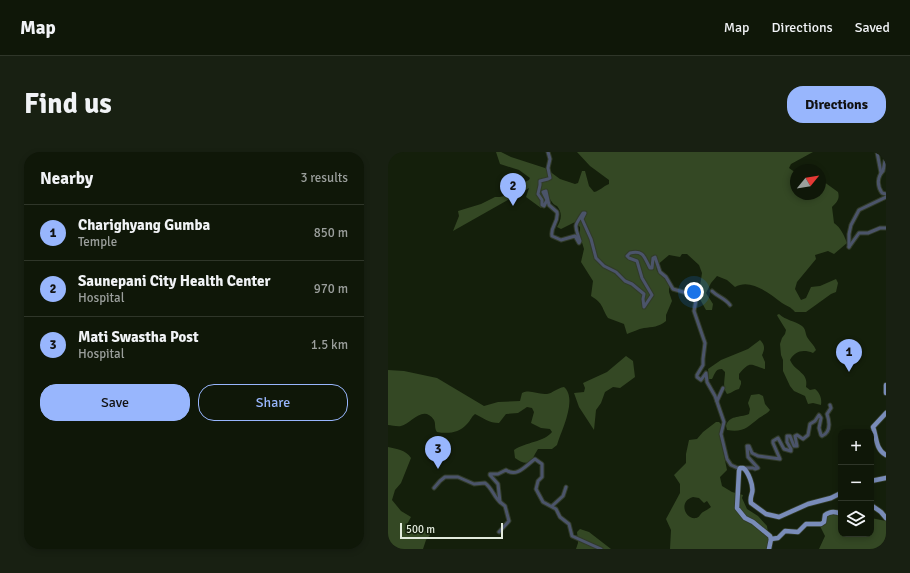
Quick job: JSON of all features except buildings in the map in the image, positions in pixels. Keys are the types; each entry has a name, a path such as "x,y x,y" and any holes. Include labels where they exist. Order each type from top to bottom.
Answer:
{"main road":[{"path":"886,385 886,393"},
{"path":"886,413 873,427 877,444 886,455"},
{"path":"771,539 768,535 745,518 737,508 742,468 747,471 752,488 751,503 756,508 773,516 781,517 804,505 831,498 838,494"},
{"path":"874,480 886,478"},
{"path":"874,507 886,518"},
{"path":"771,539 778,538 787,531 798,532 806,524 821,524 824,522 825,515 829,513 838,512"},
{"path":"769,549 771,539"}],"street":[{"path":"548,152 550,160 548,168 550,178 540,181 537,192 542,200 542,205 544,206 547,200 543,192 546,191 549,205 557,212 558,221 552,229 552,236 561,240 575,236 579,243 580,241 575,227 582,213 585,213 582,219 591,239 596,258 604,266 616,272 644,294 644,307 652,295 642,278 637,261 629,258 628,254 637,251 642,254 650,268 652,268 653,258 655,257 660,272 666,277 673,289 690,294 696,300 694,311 706,344 703,365 697,377 701,380 706,373 707,382 717,401 724,422 721,434 725,454 729,463 736,468 753,468 755,470 758,468 748,457 747,446 749,446 752,453 758,456 780,459 773,440 778,438 784,449 791,451 787,442 787,436 790,436 794,446 797,446 796,435 804,439 808,435 810,424 815,421 819,415 821,418 819,428 821,435 825,435 829,429 827,414 831,408 830,405"},
{"path":"877,152 881,173"},
{"path":"886,156 878,186 882,193 886,195 860,210 851,225 849,247 859,233 868,233 880,228 886,228"},
{"path":"712,291 719,297 725,299 730,305"},
{"path":"717,401 723,388"},
{"path":"500,502 498,484 490,474 498,474 506,470 512,473 524,468 535,459 542,463 542,475 536,489 543,502 556,509 560,517 569,524 572,536 601,549"},
{"path":"434,488 445,477 458,477 474,484 485,483 493,491 497,499 505,506 509,521 500,529 499,532"},
{"path":"552,506 563,496 566,487"}],"green space":[{"path":"496,152 501,152 511,157 545,168 560,179 575,184 578,183 582,171 585,171 589,186 594,192 609,184 609,180 590,166 577,152 813,152 790,164 790,200 826,200 826,183 838,192 838,200 832,207 834,223 839,227 847,243 834,254 828,251 815,255 816,259 797,282 795,289 801,300 806,298 811,287 820,286 836,279 838,283 836,292 806,312 795,312 760,288 747,284 735,287 727,280 717,276 711,283 706,293 713,304 712,310 706,310 699,293 702,273 699,265 687,254 682,254 680,257 669,255 656,266 657,271 669,283 669,292 672,301 666,315 666,321 658,326 642,328 627,334 624,324 608,318 600,304 591,296 593,281 581,262 584,249 580,236 580,227 575,222 561,229 557,227 560,222 561,214 557,206 551,201 546,190 543,191 542,196 545,199 545,202 541,208 526,197 529,188 453,231 459,216 458,211 481,204 495,197 504,196 513,190 519,190 523,187 525,182 529,180 530,178 519,170 500,164"},
{"path":"779,314 803,327 807,337 816,350 813,353 803,351 797,353 790,360 792,364 804,375 806,387 810,390 815,389 818,392 821,398 821,405 813,403 808,404 805,396 794,391 790,386 783,371 783,360 780,344 786,330 777,315"},
{"path":"760,340 764,347 762,355 765,362 765,369 753,365 746,367 739,374 741,384 739,389 727,394 724,386 725,372 722,369 717,371 712,379 709,379 708,369 721,360 748,349"},
{"path":"626,356 633,361 635,377 620,388 613,387 605,392 601,403 596,410 594,430 579,407 574,393 584,392 585,388 583,383 607,372"},
{"path":"388,370 404,371 437,378 484,406 498,402 520,401 522,393 525,392 547,394 564,387 568,392 569,399 569,407 565,424 557,445 552,449 538,449 531,462 526,463 515,458 514,450 540,440 552,432 550,429 541,428 531,423 534,412 532,408 527,407 518,413 506,414 499,423 489,421 475,414 464,427 449,433 437,432 434,420 426,414 417,416 405,425 388,425"},
{"path":"759,394 763,396 765,404 770,410 748,427 737,431 727,430 726,426 729,420 749,414 750,409 748,403 751,395"},
{"path":"716,422 719,422 722,425 720,436 727,470 720,477 722,486 732,492 743,495 742,498 747,509 758,516 767,526 769,540 767,549 670,549 671,530 666,519 680,493 680,484 674,475 686,463 689,440 697,439 703,432","holes":["693,497 699,498 704,503 707,501 711,507 698,517 692,518 686,513 684,506 688,499"]},
{"path":"388,447 398,449 409,455 411,458 401,483 395,490 392,500 401,511 411,517 406,526 413,530 426,531 430,535 426,540 423,549 388,549"},
{"path":"831,514 838,515 838,537 874,537 874,519 886,521 886,549 819,549 825,536 820,526 826,516"},
{"path":"580,529 589,532 611,549 576,549 578,543 577,532"}],"place":[{"name":"Saunepani City Health Center","path":"513,206"},
{"name":"Charighyang Gumba","path":"849,372"},
{"name":"Mati Swastha Post","path":"438,469"}]}
